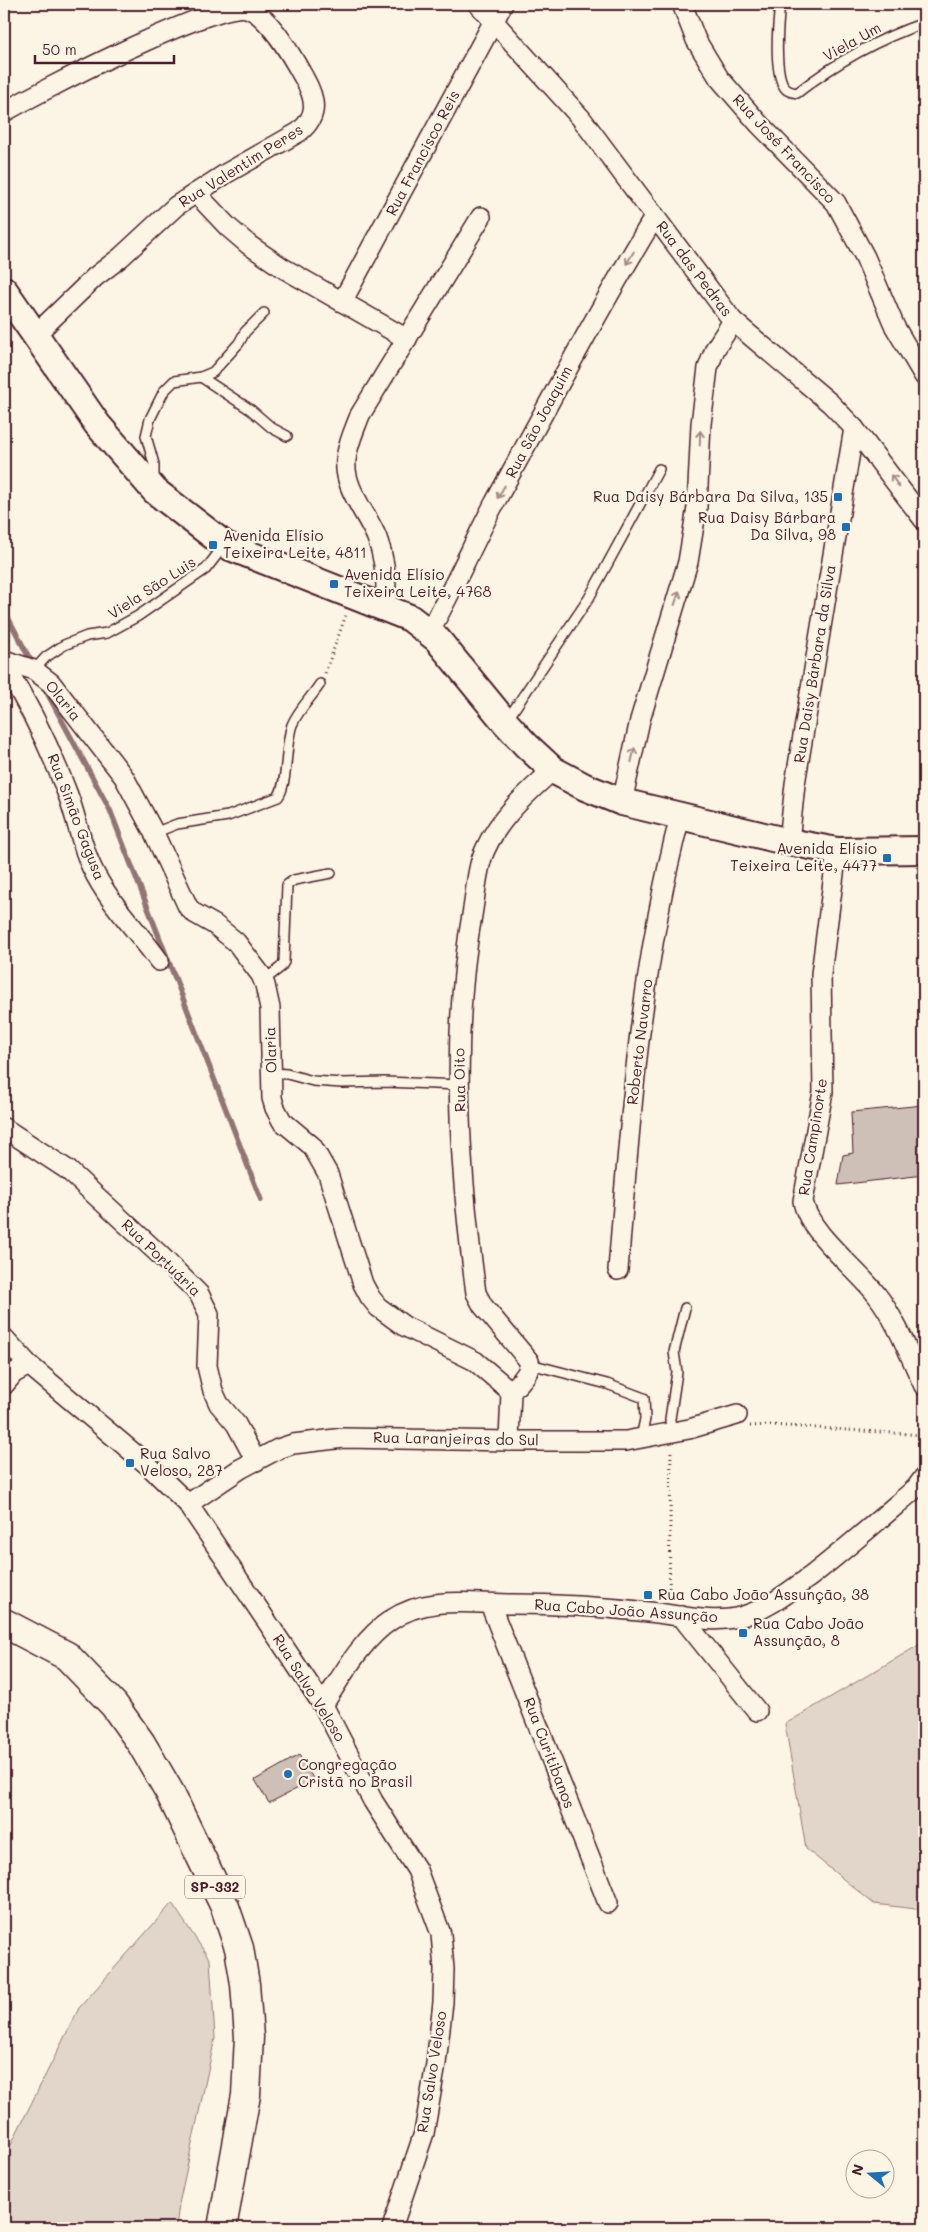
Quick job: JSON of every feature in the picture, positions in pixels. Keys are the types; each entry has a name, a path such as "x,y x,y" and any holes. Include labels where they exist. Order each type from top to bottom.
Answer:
{"main road":[{"path":"4,290 97,424 155,492 224,544 410,618 437,639 505,722 553,770 585,787 622,802 789,842 836,851 924,850"},
{"name":"SP-332","path":"4,1623 67,1656 114,1704 141,1743 169,1791 225,1907 239,1948 248,2037 246,2095 222,2228"}],"street":[{"name":"Rua das Pedras","path":"478,4 581,118 733,321 830,403 854,428 924,520"},
{"name":"Rua Francisco Reis","path":"342,302 503,4"},
{"name":"Rua José Francisco","path":"682,4 696,40 719,78 759,124 836,204 865,257 895,327 924,376"},
{"name":"Rua Valentim Peres","path":"4,112 53,84 148,40 230,8 246,8 259,14 292,56 309,86 314,107 313,116 309,124 286,140 176,206 121,257 95,277 36,335"},
{"path":"196,193 228,227 249,245 284,268 407,339"},
{"name":"Rua São Joaquim","path":"429,632 494,505 586,334 655,216"},
{"path":"386,607 387,591 377,540 350,486 346,460 360,415 481,217"},
{"path":"622,802 645,701 688,562 697,507 701,424 708,368 715,349 733,321"},
{"name":"Rua Daisy Bárbara da Silva","path":"789,842 795,784 854,428"},
{"name":"Olaria","path":"4,660 34,670 50,683 124,777 154,833 188,907 194,913 228,934 241,948 263,981 269,998 272,1098 275,1108 282,1121 312,1146 328,1174 363,1284 370,1297 378,1307 404,1326 475,1361 501,1382 510,1392"},
{"name":"Rua Simão Gagusa","path":"4,665 24,696 51,752 92,868 127,920 159,960"},
{"name":"Rua Oito","path":"530,1364 483,1306 476,1293 463,1158 460,1085 462,997 469,932 482,857 488,844 512,810 553,770"},
{"name":"Roberto Navarro","path":"618,1270 638,1049 661,901 680,817"},
{"name":"Rua Campinorte","path":"836,851 821,974 823,1092 803,1201 806,1211 818,1229 877,1294 902,1338 924,1386"},
{"name":"Rua Portuária","path":"4,1128 68,1170 160,1255 199,1294 209,1314 207,1366 213,1391 219,1404 236,1424 256,1461"},
{"name":"Rua Salvo Veloso","path":"4,1338 28,1365 149,1466 188,1504 323,1705 373,1801 417,1870 441,1934 444,1969 436,2064 424,2133 392,2228"},
{"path":"509,1441 510,1392 530,1370 530,1364"},
{"path":"4,1385 14,1373 28,1365"},
{"name":"Rua Laranjeiras do Sul","path":"188,1504 256,1461 293,1444 344,1438 626,1441 671,1433 737,1415"},
{"name":"Rua Cabo João Assunção","path":"323,1705 360,1651 376,1633 391,1620 408,1611 427,1605 451,1602 490,1604 540,1603 705,1619 731,1619 749,1614 775,1601 832,1560 916,1488 924,1477"},
{"name":"Rua Curitibanos","path":"490,1604 608,1903"},
{"path":"675,1615 757,1711"}],"lane":[{"name":"Viela Um","path":"780,4 778,30 780,78 789,91 797,93 860,51 896,33 924,24"},
{"path":"155,492 154,464 146,436 150,419 170,384 174,381 201,377 213,372 239,343 245,332 264,313"},
{"path":"201,377 251,410 272,428 287,436"},
{"path":"505,722 589,598 659,469"},
{"name":"Viela São Luis","path":"34,670 46,657 64,645 87,636 107,633 138,616 206,569 224,544"},
{"path":"154,833 177,824 228,816 278,797 284,783 286,754 292,724 320,684"},
{"path":"263,981 281,967 284,962 287,885 294,880 331,873"},
{"path":"272,1073 287,1074 313,1081 342,1083 385,1082 460,1085"},
{"path":"671,1433 670,1419 677,1372 674,1352 685,1308"},
{"path":"530,1364 607,1384 644,1398 645,1419 641,1438"}],"path":[{"path":"320,684 354,596"},
{"path":"737,1415 744,1427 772,1424 924,1435"},
{"path":"671,1433 675,1615"}],"shaded area":[{"path":"924,1642 924,1910 874,1904 806,1849 785,1724"},
{"path":"172,1903 210,1960 215,2038 179,2204 176,2228 4,2228 4,2158 79,2008"}],"building":[{"path":"924,1105 924,1175 838,1185 843,1155 853,1153 851,1112"},
{"name":"Congregação Cristã no Brasil","path":"299,1755 314,1780 269,1803 255,1780"}],"waterway":[{"path":"4,610 33,665"},
{"path":"45,689 110,810 261,1200"}],"place":[{"name":"Rua Daisy Bárbara Da Silva, 135","path":"838,497"},
{"name":"Rua Daisy Bárbara Da Silva, 98","path":"846,527"},
{"name":"Avenida Elísio Teixeira Leite, 4811","path":"213,545"},
{"name":"Avenida Elísio Teixeira Leite, 4768","path":"334,584"},
{"name":"Avenida Elísio Teixeira Leite, 4477","path":"887,858"},
{"name":"Rua Salvo Veloso, 287","path":"130,1463"},
{"name":"Rua Cabo João Assunção, 38","path":"648,1595"},
{"name":"Rua Cabo João Assunção, 8","path":"743,1633"},
{"name":"Congregação Cristã no Brasil","path":"288,1774"}]}
